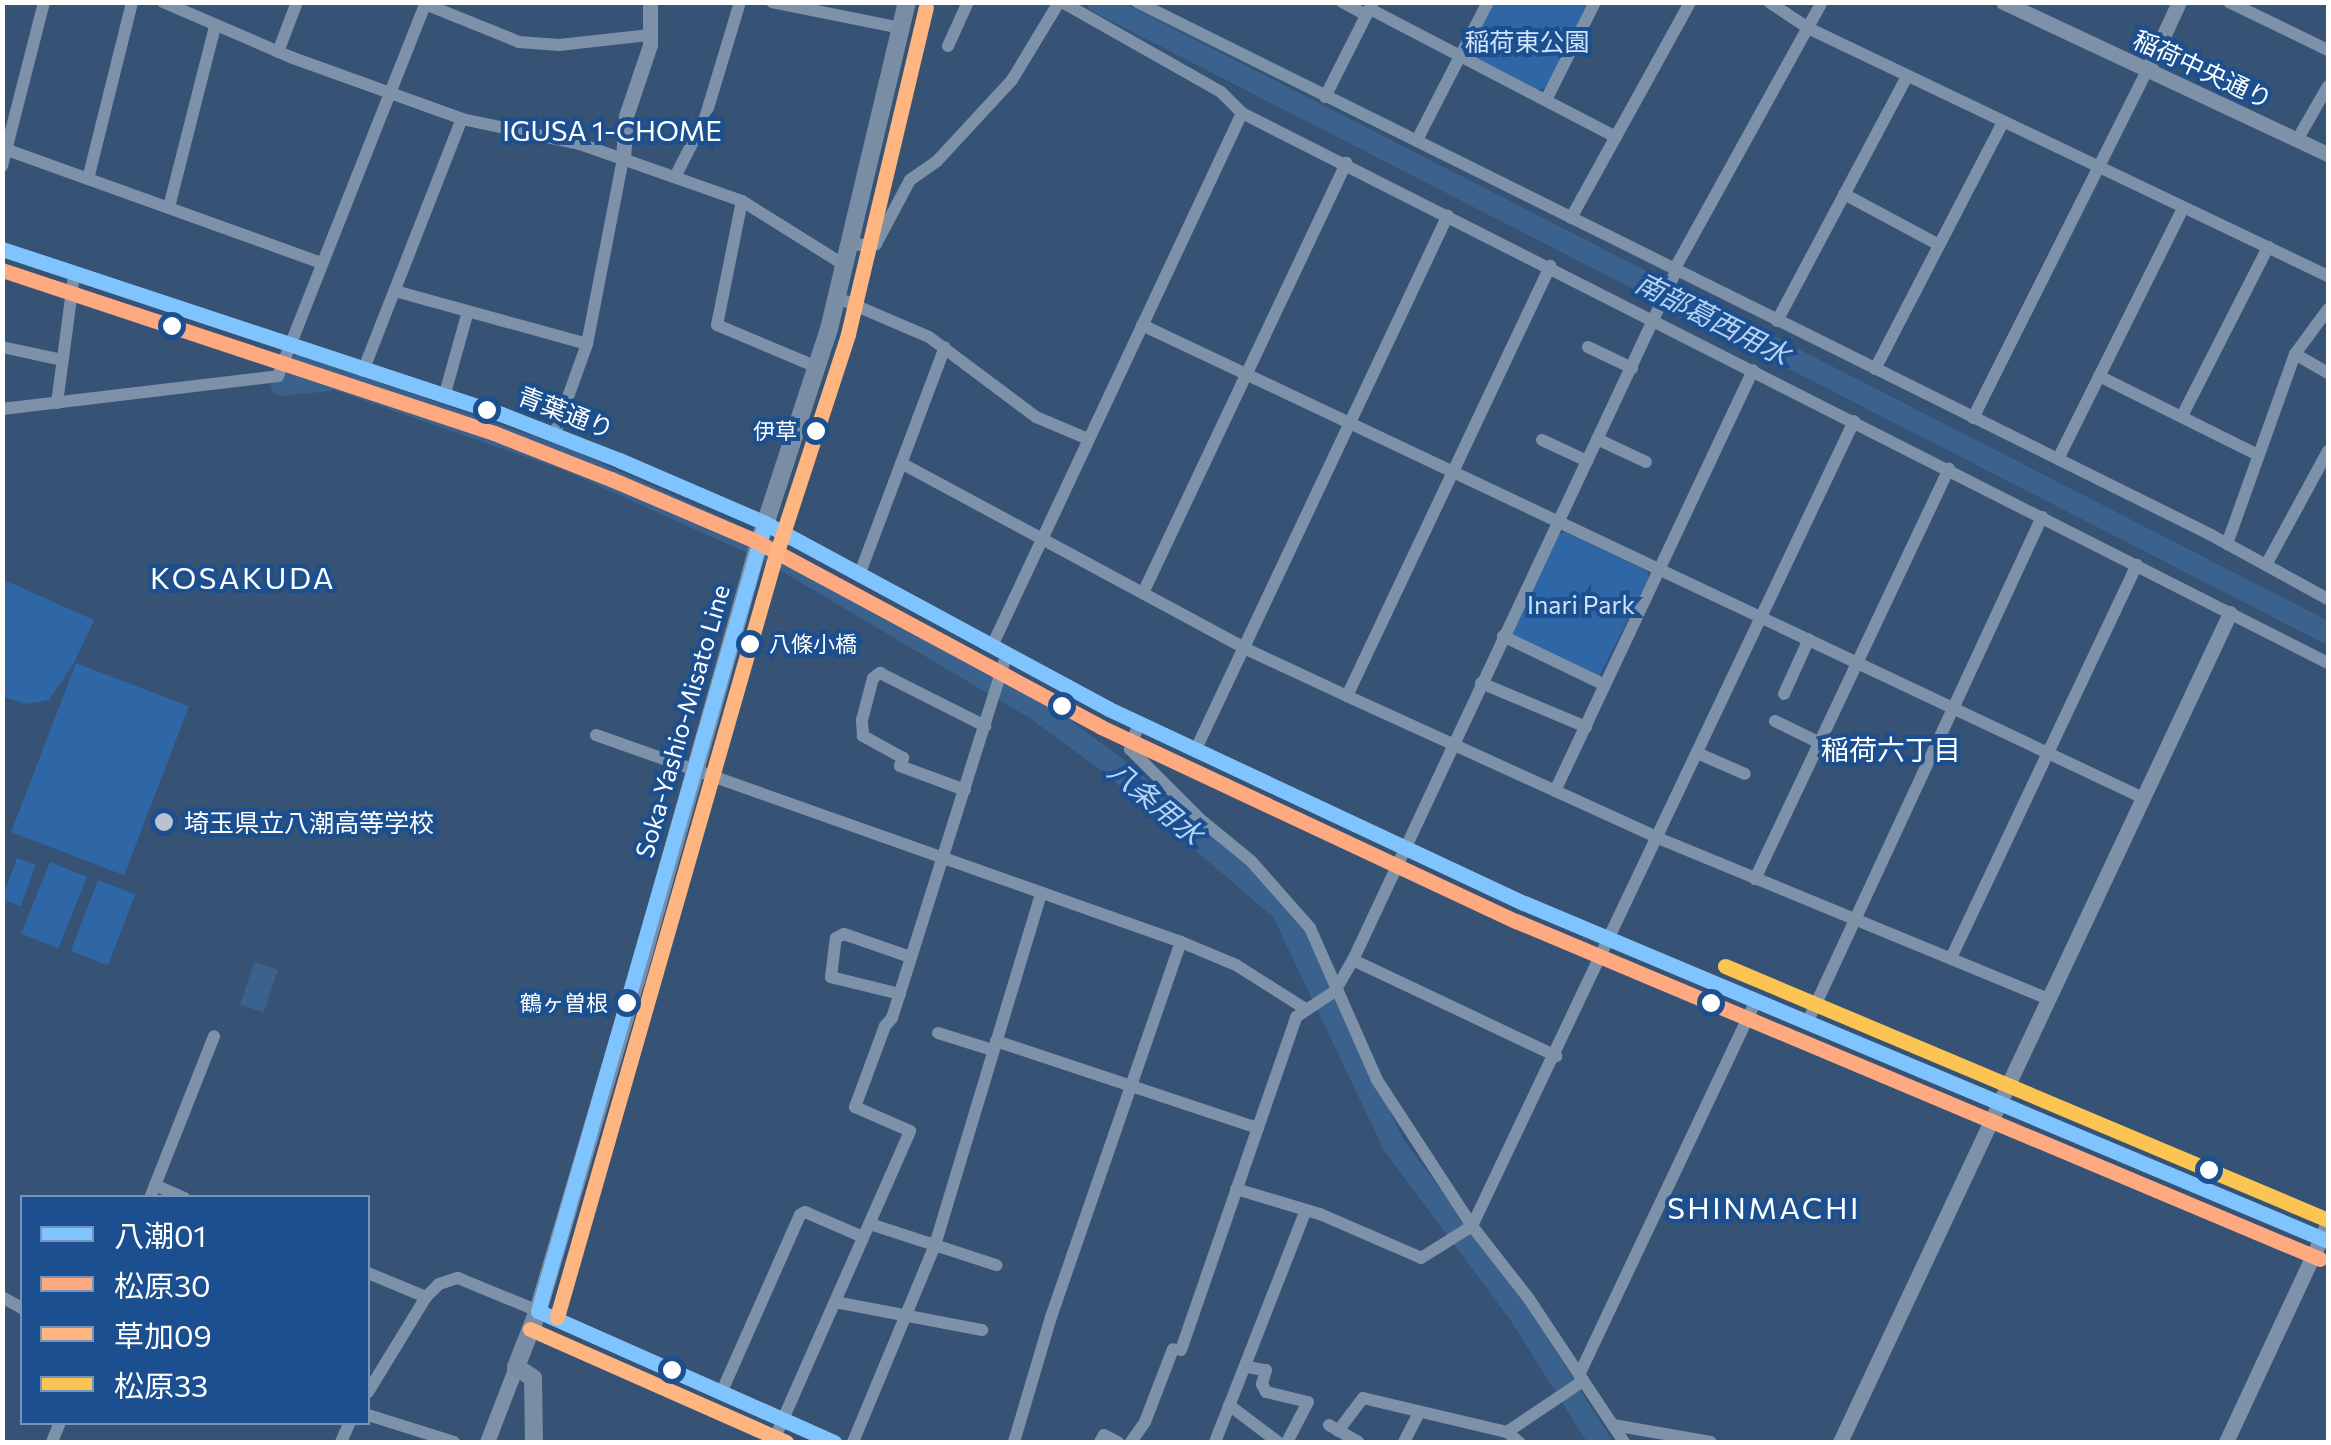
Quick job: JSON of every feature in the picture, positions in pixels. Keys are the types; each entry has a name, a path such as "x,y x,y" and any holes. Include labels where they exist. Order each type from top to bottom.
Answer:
{"main road":[{"name":"Soka-Yashio-Misato Line","path":"516,1368 538,1311 636,981 765,522 838,298 907,2"},
{"path":"516,1368 534,1378 534,1442"}],"street":[{"path":"2,166 44,2"},
{"path":"88,179 132,2"},
{"path":"163,2 278,52 462,119 624,158 742,201 846,266"},
{"path":"278,52 297,2"},
{"path":"555,434 587,344 624,158 623,133 648,56 650,2"},
{"path":"675,177 705,118 740,2"},
{"path":"772,2 902,28"},
{"path":"948,46 968,2"},
{"path":"852,245 876,244 910,180 937,161 1012,80 1060,2 1221,92 1242,113 1949,468 2328,664"},
{"path":"1137,2 2227,544 2328,599"},
{"path":"1342,2 1370,9 1616,137"},
{"path":"1417,140 1488,2"},
{"path":"1546,100 1595,2"},
{"path":"1571,218 1690,2"},
{"path":"1770,2 1808,28 2328,276"},
{"path":"1131,1442 1177,1349 1296,1017 1304,1008 1335,991 1353,960 1655,320 1675,270 1822,2"},
{"name":"稲荷中央通り","path":"2003,2 2328,154"},
{"path":"1973,418 2179,2"},
{"path":"2229,2 2328,50"},
{"path":"2,409 278,376 425,3 519,42 559,45 650,35"},
{"path":"1325,97 1370,9"},
{"path":"169,207 215,27"},
{"path":"1776,321 1907,76"},
{"path":"2296,140 2328,86"},
{"path":"772,1442 910,1130 855,1107 900,994 965,790 985,726 1000,650 1042,538 1242,113"},
{"path":"363,371 462,119"},
{"path":"1874,369 2003,122"},
{"path":"5,149 322,263"},
{"path":"1142,593 1346,163"},
{"path":"1844,194 1940,244"},
{"path":"742,201 717,325 817,367"},
{"path":"2058,460 2183,208"},
{"path":"1196,749 1448,215"},
{"path":"2182,416 2268,247"},
{"name":"青葉通り","path":"2,249 555,434 765,522 1139,723 1405,847 1756,1000 2326,1234"},
{"path":"1347,696 1550,266"},
{"path":"57,403 74,275"},
{"path":"395,291 587,344"},
{"path":"838,298 945,347 1033,415 1088,439"},
{"path":"2227,544 2256,454 2295,354 2328,309"},
{"path":"444,397 468,311"},
{"path":"1142,325 2144,798"},
{"path":"2,347 62,360"},
{"path":"860,573 945,347"},
{"path":"1588,347 1632,368"},
{"path":"2295,354 2328,373"},
{"path":"1555,791 1754,370"},
{"path":"2099,376 2256,454"},
{"path":"1236,1188 1421,1258 1472,1226 1556,1056 1854,420"},
{"path":"1598,439 1646,462"},
{"path":"1542,440 1587,461"},
{"path":"2266,565 2328,451"},
{"path":"901,464 1244,648 1658,838 2048,1000"},
{"path":"1755,879 1949,468"},
{"path":"1808,1021 2042,516"},
{"path":"1950,958 2137,566"},
{"path":"1840,1442 2230,614"},
{"path":"1503,636 1605,685"},
{"path":"1784,694 1808,639"},
{"path":"965,790 900,766 903,758 864,736 862,720 872,678 880,673 985,726"},
{"path":"1482,683 1586,727"},
{"path":"1775,721 1820,742"},
{"path":"1139,723 1130,749 1201,820 1251,861 1310,928 1366,1063 1472,1226 1529,1299 1624,1442"},
{"path":"596,736 1180,942 1236,964 1304,1008"},
{"path":"1697,754 1745,774"},
{"path":"853,1442 934,1245 1041,893"},
{"path":"900,994 831,977 836,938 844,934 910,956"},
{"path":"1014,1442 1051,1317 1180,942"},
{"path":"1353,960 1556,1056"},
{"path":"1507,1432 1580,1380 1756,1000"},
{"path":"938,1033 1132,1084 1258,1128"},
{"path":"152,1191 214,1036"},
{"path":"722,1391 800,1215 805,1212 996,1265"},
{"path":"1214,1442 1305,1212"},
{"path":"2226,1442 2326,1234"},
{"path":"370,1274 426,1296"},
{"path":"370,1389 426,1296 439,1284 458,1278 834,1442"},
{"path":"835,1302 982,1330"},
{"path":"1246,1366 1266,1370 1262,1384 1266,1392 1308,1402 1287,1442"},
{"path":"487,1442 516,1368"},
{"path":"1359,1442 1333,1428 1363,1398 1507,1432 1519,1442"},
{"path":"1229,1405 1278,1442"},
{"path":"1404,1442 1419,1412"},
{"path":"370,1417 454,1442"},
{"path":"1613,1425 1711,1442"},
{"path":"1473,1442 1480,1427"},
{"path":"1100,1442 1104,1434 1118,1442"}],"green space":[{"name":"稲荷東公園","path":"1493,3 1588,3 1546,87 1538,90 1474,57 1470,48"},
{"name":"Inari Park","path":"1565,532 1647,571 1649,577 1599,677 1514,636 1512,630 1557,535"},
{"path":"2,579 94,620 74,663 49,700 27,704 3,697"},
{"path":"76,663 189,706 124,875 11,832"},
{"path":"17,858 36,865 21,906 2,899"},
{"path":"50,862 87,877 58,948 21,933"},
{"path":"98,880 135,894 108,965 71,951"}],"shaded area":[{"path":"254,962 278,970 264,1013 240,1005"}],"waterway":[{"name":"南部葛西用水","path":"1098,2 2328,633"},
{"name":"八条用水","path":"299,366 568,460 767,550 1033,707 1114,766 1282,910 1393,1144 1522,1318 1600,1442"},
{"path":"282,385 329,380"}],"transit line":[{"name":"草加09","path":"557,1317 773,564 848,334 926,7"},
{"name":"八潮01","path":"2,249 501,414 619,460 765,523 1109,709 1524,903 2328,1241"},
{"name":"松原30","path":"2,270 494,433 611,479 756,541 1101,727 1516,921 2320,1259"},
{"name":"八潮01","path":"538,1311 765,523"},
{"name":"松原33","path":"1725,966 2328,1220"},
{"name":"八潮01","path":"538,1311 834,1442"},
{"name":"草加09","path":"530,1329 786,1442"}],"place":[{"name":"伊草","path":"816,431"},
{"name":"八條小橋","path":"750,644"},
{"name":"埼玉県立八潮高等学校","path":"164,822"},
{"name":"鶴ヶ曽根","path":"627,1003"}],"district":[{"name":"IGUSA 1-CHOME","path":"612,130"},
{"name":"KOSAKUDA","path":"243,577"},
{"name":"稲荷六丁目","path":"1891,749"},
{"name":"SHINMACHI","path":"1764,1207"}]}
